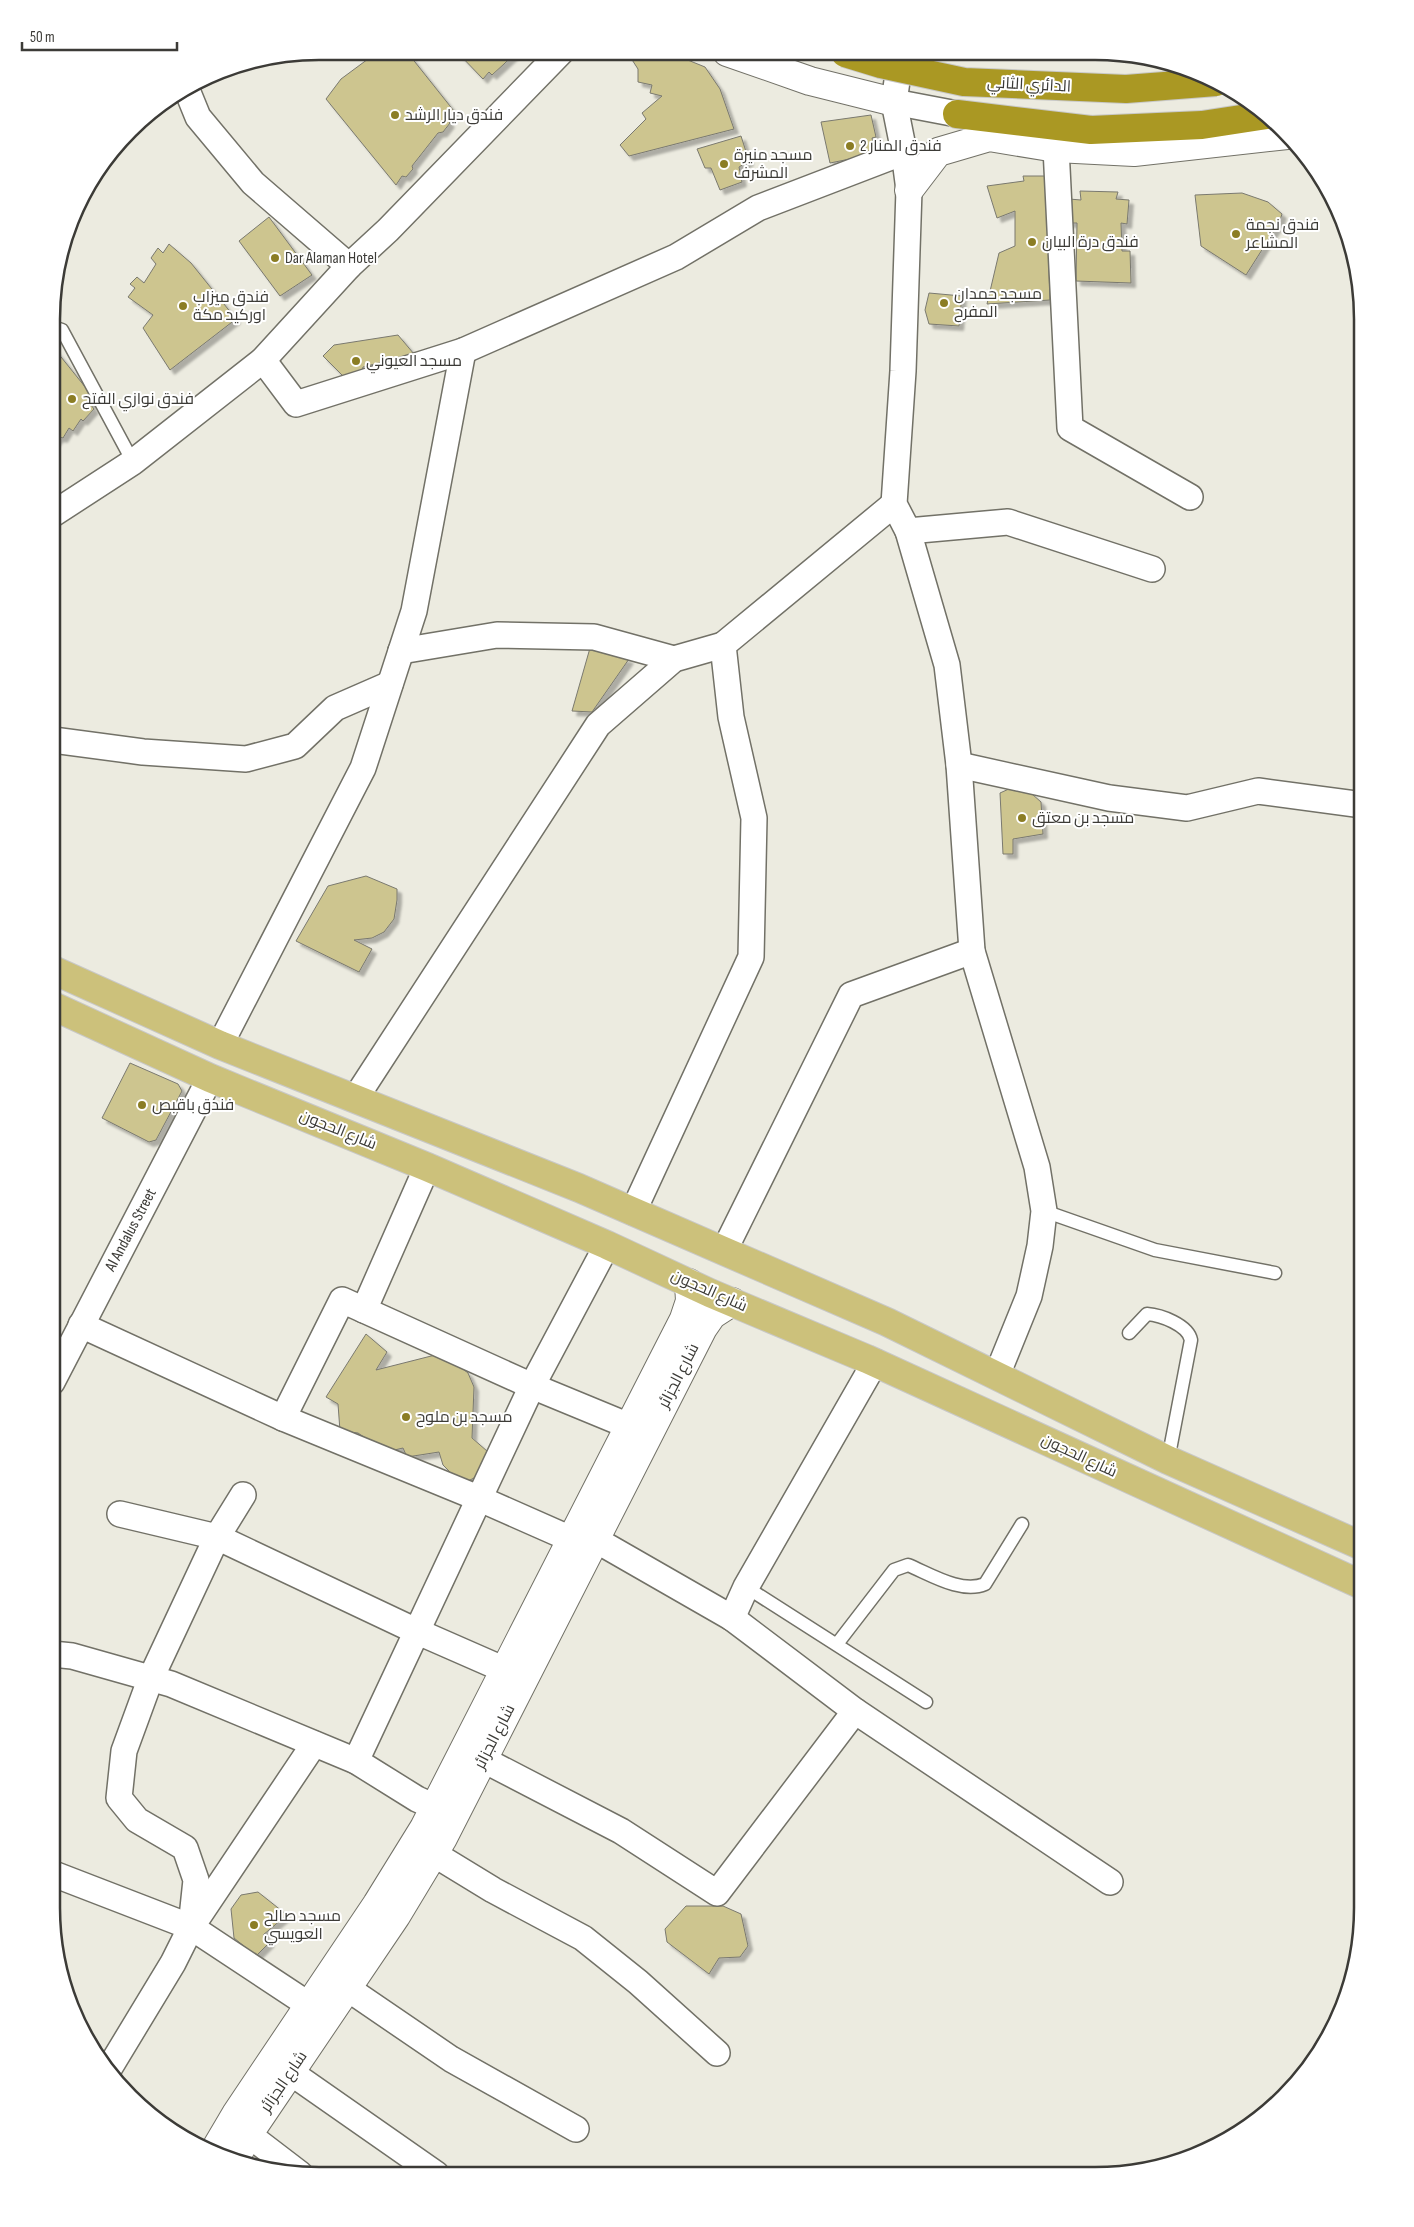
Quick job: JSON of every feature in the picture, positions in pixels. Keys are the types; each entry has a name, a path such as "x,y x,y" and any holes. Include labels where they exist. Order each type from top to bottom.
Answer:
{"highway":[{"name":"الدائري الثاني","path":"868,60 964,82 1126,89 1201,83"},
{"path":"957,114 1091,130 1202,125 1257,117"}],"main road":[{"path":"60,974 220,1045 633,1212 888,1322 1168,1460 1354,1542"},
{"name":"شارع الحجون","path":"60,1010 210,1078 427,1167 607,1245 732,1302 875,1362 1354,1581"}],"street":[{"path":"60,509 133,462 263,360 348,266 388,230 553,60"},
{"path":"750,60 810,81 894,102 957,114 988,137"},
{"path":"900,60 894,102 909,190 903,371 894,504 908,531 947,664 959,765 972,951 1037,1167 1044,1211 1040,1246 1029,1296 997,1375"},
{"path":"189,95 198,117 253,183 348,266"},
{"path":"909,190 938,152 988,137 1056,148 1134,152 1278,136"},
{"path":"1056,148 1070,428 1190,496"},
{"path":"263,360 296,404 463,351 676,257 758,208 904,152"},
{"path":"220,1045 363,768 414,610 463,351"},
{"path":"355,1099 598,725 674,659 723,645 894,504"},
{"path":"908,531 1008,522 1152,569"},
{"path":"401,651 497,635 594,637 674,659"},
{"path":"633,1212 752,957 754,818 731,717 723,645"},
{"path":"60,741 143,752 246,759 295,746 335,708 390,684"},
{"path":"959,765 1109,798 1187,808 1258,791 1354,803"},
{"path":"724,1251 850,995 972,951"},
{"name":"Al Andalus Street","path":"60,1358 68,1335 210,1078"},
{"path":"364,1310 427,1167"},
{"path":"356,1762 532,1386 607,1245"},
{"name":"شارع الجزائر","path":"217,2146 236,2114 399,1870 435,1807 505,1670 586,1543 629,1426 687,1310 691,1292 689,1283"},
{"path":"283,1418 342,1300 532,1386 629,1426"},
{"name":"شارع الجزائر","path":"238,2154 434,1854 484,1760 586,1543 703,1328 712,1315 732,1302"},
{"path":"68,1335 283,1418 586,1543 732,1618 855,1712 1110,1882"},
{"path":"732,1618 746,1587 875,1362"},
{"path":"191,1927 196,1880 185,1848 137,1820 119,1798 124,1751 150,1680 217,1537 242,1494"},
{"path":"120,1514 217,1537 416,1631 505,1670"},
{"path":"60,1655 72,1656 150,1680 171,1684 356,1762 417,1799 435,1807"},
{"path":"484,1760 621,1831 717,1893 855,1712"},
{"path":"112,2064 173,1964 191,1927 314,1744"},
{"path":"434,1854 493,1890 583,1938 638,1982 717,2053"},
{"path":"60,1876 191,1927 309,2005"},
{"path":"347,1988 451,2059 576,2129"},
{"path":"290,2072 426,2167"},
{"path":"249,2135 288,2165"}],"lane":[{"path":"60,329 133,462"},
{"path":"1044,1211 1155,1250 1275,1272"},
{"path":"1129,1333 1147,1314 1182,1327 1189,1333 1191,1340 1168,1460"},
{"path":"838,1644 894,1570 908,1565 960,1586 978,1587 985,1584 1022,1524"},
{"path":"746,1587 926,1702"}],"building":[{"name":"فندق ديار الرشد","path":"367,60 413,60 454,111 447,119 450,123 443,132 438,133 412,166 413,169 406,177 402,176 396,185 326,99 341,79"},
{"path":"465,60 508,60 492,75 489,72 483,79"},
{"path":"632,60 688,60 705,67 720,89 734,129 629,156 620,145 646,119 642,113 662,96 650,93 652,85 638,82 638,69"},
{"name":"فندق المنار 2","path":"871,115 876,137 872,138 875,154 830,163 821,122"},
{"name":"مسجد منيرة المشرف","path":"741,136 749,161 739,167 742,182 720,190 711,168 705,168 697,149"},
{"name":"فندق درة البيان","path":"1023,176 1046,176 1050,300 987,304 999,253 1015,246 1015,211 997,218 987,186 1024,181"},
{"path":"1080,191 1118,192 1116,199 1129,200 1127,224 1121,223 1122,251 1130,251 1131,283 1076,281 1077,223 1068,223 1069,199 1081,200"},
{"name":"فندق نجمة المشاعر","path":"1242,193 1268,202 1282,214 1279,223 1246,275 1201,246 1195,195"},
{"name":"Dar Alaman Hotel","path":"269,217 312,275 280,296 239,241"},
{"name":"فندق ميزاب اوركيد مكة","path":"169,244 191,263 236,319 170,370 143,328 153,315 128,297 135,288 130,284 137,277 144,283 156,264 151,258 158,248 163,253"},
{"name":"مسجد حمدان المفرح","path":"929,293 962,296 959,326 929,324 925,310"},
{"name":"مسجد العيوني","path":"398,335 414,354 363,367 361,375 346,379 323,356 334,345"},
{"name":"فندق نوازي الفتح","path":"60,356 90,393 91,405 94,409 83,421 81,419 73,431 69,428 63,438 60,437"},
{"path":"590,648 629,659 592,712 572,711"},
{"name":"مسجد بن معتق","path":"1011,788 1032,794 1041,802 1043,834 1013,839 1013,854 1003,854 1000,793"},
{"path":"366,876 397,889 397,900 394,919 384,932 372,938 354,940 372,949 359,972 296,941 328,886"},
{"name":"فندق باقبص","path":"130,1063 178,1084 182,1091 156,1140 149,1142 102,1118"},
{"name":"مسجد بن ملوح","path":"366,1334 387,1352 376,1370 443,1353 468,1373 474,1387 472,1438 487,1451 485,1466 474,1478 468,1481 453,1475 443,1465 439,1452 407,1457 403,1448 386,1452 358,1433 340,1431 338,1404 326,1397"},
{"name":"مسجد صالح العويسي","path":"258,1892 287,1915 263,1935 270,1942 256,1956 234,1938 231,1909 241,1895"},
{"path":"686,1906 723,1906 741,1914 748,1946 740,1957 719,1958 709,1974 667,1942 665,1929"}],"place":[{"name":"فندق ديار الرشد","path":"395,115"},
{"name":"فندق المنار 2","path":"850,146"},
{"name":"مسجد منيرة المشرف","path":"724,164"},
{"name":"فندق نجمة المشاعر","path":"1236,234"},
{"name":"فندق درة البيان","path":"1032,242"},
{"name":"Dar Alaman Hotel","path":"275,258"},
{"name":"مسجد حمدان المفرح","path":"944,303"},
{"name":"فندق ميزاب اوركيد مكة","path":"183,306"},
{"name":"مسجد العيوني","path":"356,361"},
{"name":"فندق نوازي الفتح","path":"72,399"},
{"name":"مسجد بن معتق","path":"1022,818"},
{"name":"فندق باقبص","path":"142,1105"},
{"name":"مسجد بن ملوح","path":"406,1417"},
{"name":"مسجد صالح العويسي","path":"254,1925"}]}
